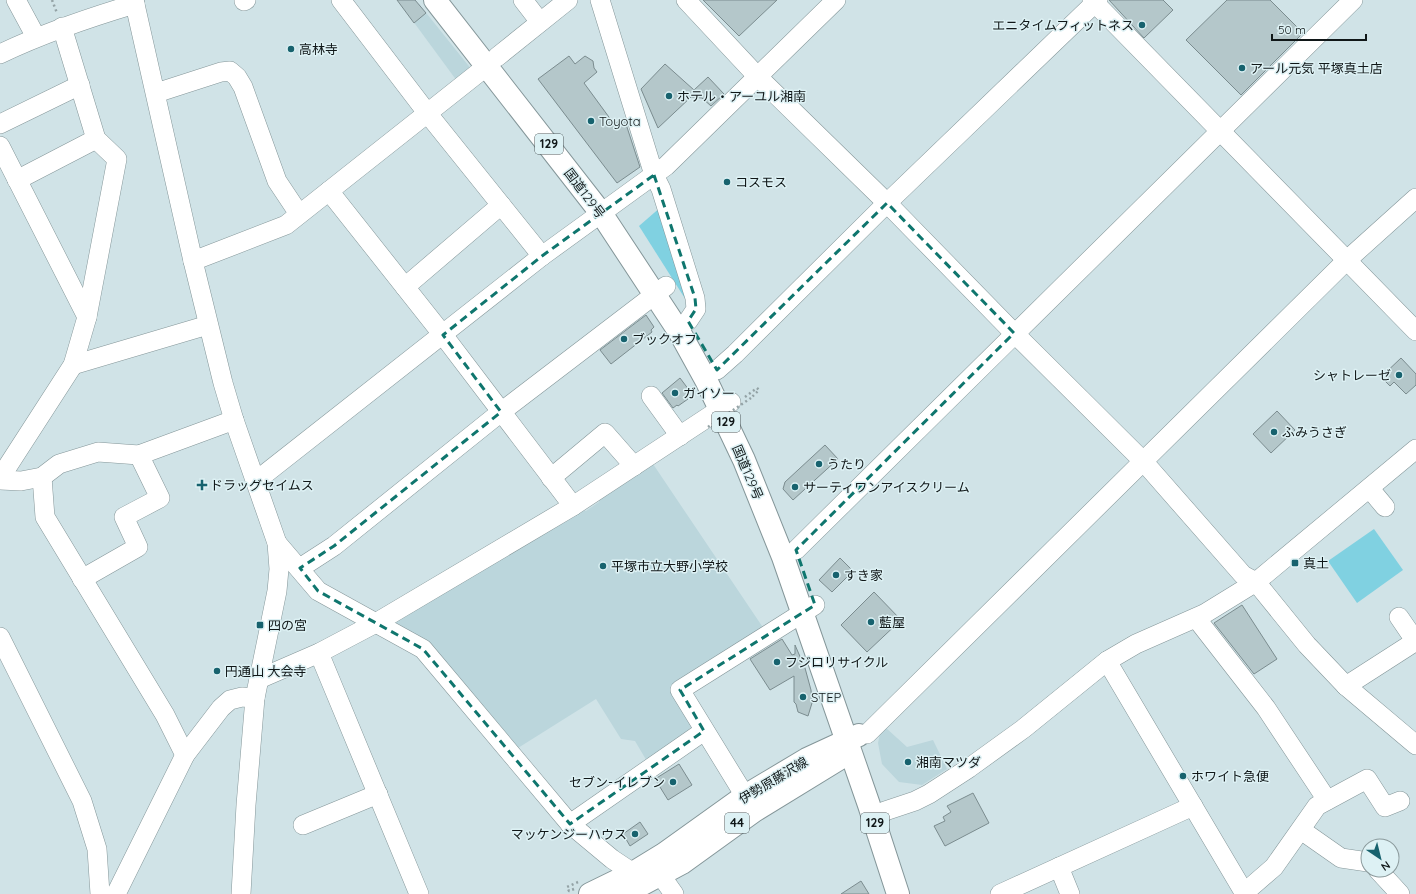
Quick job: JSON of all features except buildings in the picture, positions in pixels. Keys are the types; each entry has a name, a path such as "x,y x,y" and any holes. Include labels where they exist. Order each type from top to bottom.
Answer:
{"main road":[{"name":"国道129号","path":"435,0 492,62 606,209 660,290 688,322 737,402 796,550 809,609"},
{"name":"国道129号","path":"452,0 492,62"},
{"name":"国道129号","path":"660,290 680,333 707,382 737,402 744,460 809,609 857,741 898,894"},
{"name":"伊勢原藤沢線","path":"624,894 648,870 745,796 807,759 857,741"},
{"name":"伊勢原藤沢線","path":"583,887 648,870 682,863 857,741"},
{"name":"国道129号","path":"876,812 913,894"}],"street":[{"path":"16,0 36,37"},
{"path":"341,0 428,114 542,256"},
{"path":"523,0 540,22"},
{"path":"193,261 286,225 428,114 568,0"},
{"path":"600,0 654,174 661,189 696,298 696,309 688,322"},
{"path":"686,0 758,76 887,203 1014,333 1143,461 1243,575 1256,582 1307,645 1346,686 1416,745"},
{"path":"256,481 542,256 666,166 836,0"},
{"path":"796,550 1014,333 1353,0"},
{"path":"717,370 736,354 887,203 1095,1 1346,261 1416,331"},
{"path":"0,54 36,37 134,2 208,324 234,420 277,543 279,569 277,591 255,698 246,805 241,894"},
{"path":"62,27 96,139 117,159 87,317 73,364 0,479 21,481 42,478 59,464 98,452 140,455 234,420"},
{"path":"156,93 221,72 230,71 237,77 243,87 277,181 299,214"},
{"path":"0,124 80,85"},
{"path":"17,180 96,139"},
{"path":"0,146 87,317"},
{"path":"329,191 443,334 572,506"},
{"path":"857,741 1346,261 1416,198"},
{"path":"405,287 501,206"},
{"path":"300,568 334,546 501,412 660,290"},
{"path":"73,364 208,324"},
{"path":"650,396 680,436"},
{"path":"259,679 319,653 374,624 572,506 680,436 737,402"},
{"path":"551,478 605,433 634,466"},
{"path":"876,812 915,801 930,794 1023,729 1107,661 1136,644 1196,618 1256,582 1370,489 1416,449"},
{"path":"82,579 138,547 124,516 160,498 140,455"},
{"path":"42,478 45,517 165,715 185,755"},
{"path":"1370,489 1385,507"},
{"path":"277,543 300,568 318,591 422,650 570,824 612,859 648,870 674,894"},
{"path":"745,796 680,690 809,609"},
{"path":"1346,686 1416,642 1399,617"},
{"path":"1196,618 1266,708 1327,800"},
{"path":"0,637 82,801 97,848 100,894"},
{"path":"319,653 419,894"},
{"path":"1107,661 1244,894 1274,867 1317,806 1327,800 1367,779 1385,806 1400,801"},
{"path":"116,894 185,755 221,708 230,700 242,697 255,698"},
{"path":"570,824 704,731"},
{"path":"302,825 378,794"},
{"path":"1000,894 1193,806"},
{"path":"1301,830 1340,858 1360,861"},
{"path":"1059,867 1070,894"},
{"path":"1385,878 1400,894"}],"path":[{"path":"708,427 737,402"}],"highlighted area":[{"path":"654,175 695,298 696,309 688,321 717,370 887,203 1014,333 796,550 815,605 680,690 704,731 570,824 423,649 318,591 300,568 334,546 501,412 443,335 542,256"}],"shaded area":[{"path":"419,4 472,70 457,81 407,13"},
{"path":"662,206 686,298 639,226"},
{"name":"平塚市立大野小学校","path":"651,461 766,632 676,688 699,727 648,763 635,741 621,739 596,699 510,753 391,622 579,509 586,511 599,502 601,494"},
{"path":"1374,529 1403,570 1357,603 1328,561"},
{"path":"886,728 907,747 933,740 947,769 922,785 899,782 882,764 878,743 880,733"}],"place":[{"name":"エニタイムフィットネス","path":"1142,25"},
{"name":"高林寺","path":"291,49"},
{"name":"アール元気 平塚真土店","path":"1242,68"},
{"name":"ホテル・アーユル湘南","path":"669,96"},
{"name":"Toyota","path":"591,121"},
{"name":"コスモス","path":"727,182"},
{"name":"ブックオフ","path":"624,339"},
{"name":"シャトレーゼ","path":"1399,375"},
{"name":"ガイソー","path":"675,393"},
{"name":"ふみうさぎ","path":"1274,432"},
{"name":"うたり","path":"819,464"},
{"name":"ドラッグセイムス","path":"202,485"},
{"name":"サーティワンアイスクリーム","path":"795,487"},
{"name":"真土","path":"1295,563"},
{"name":"平塚市立大野小学校","path":"603,566"},
{"name":"すき家","path":"836,575"},
{"name":"藍屋","path":"871,622"},
{"name":"四の宮","path":"260,625"},
{"name":"フジロリサイクル","path":"777,662"},
{"name":"円通山 大会寺","path":"217,671"},
{"name":"STEP","path":"803,697"},
{"name":"湘南マツダ","path":"908,762"},
{"name":"ホワイト急便","path":"1183,776"},
{"name":"セブン-イレブン","path":"673,782"},
{"name":"マッケンジーハウス","path":"635,834"}]}
